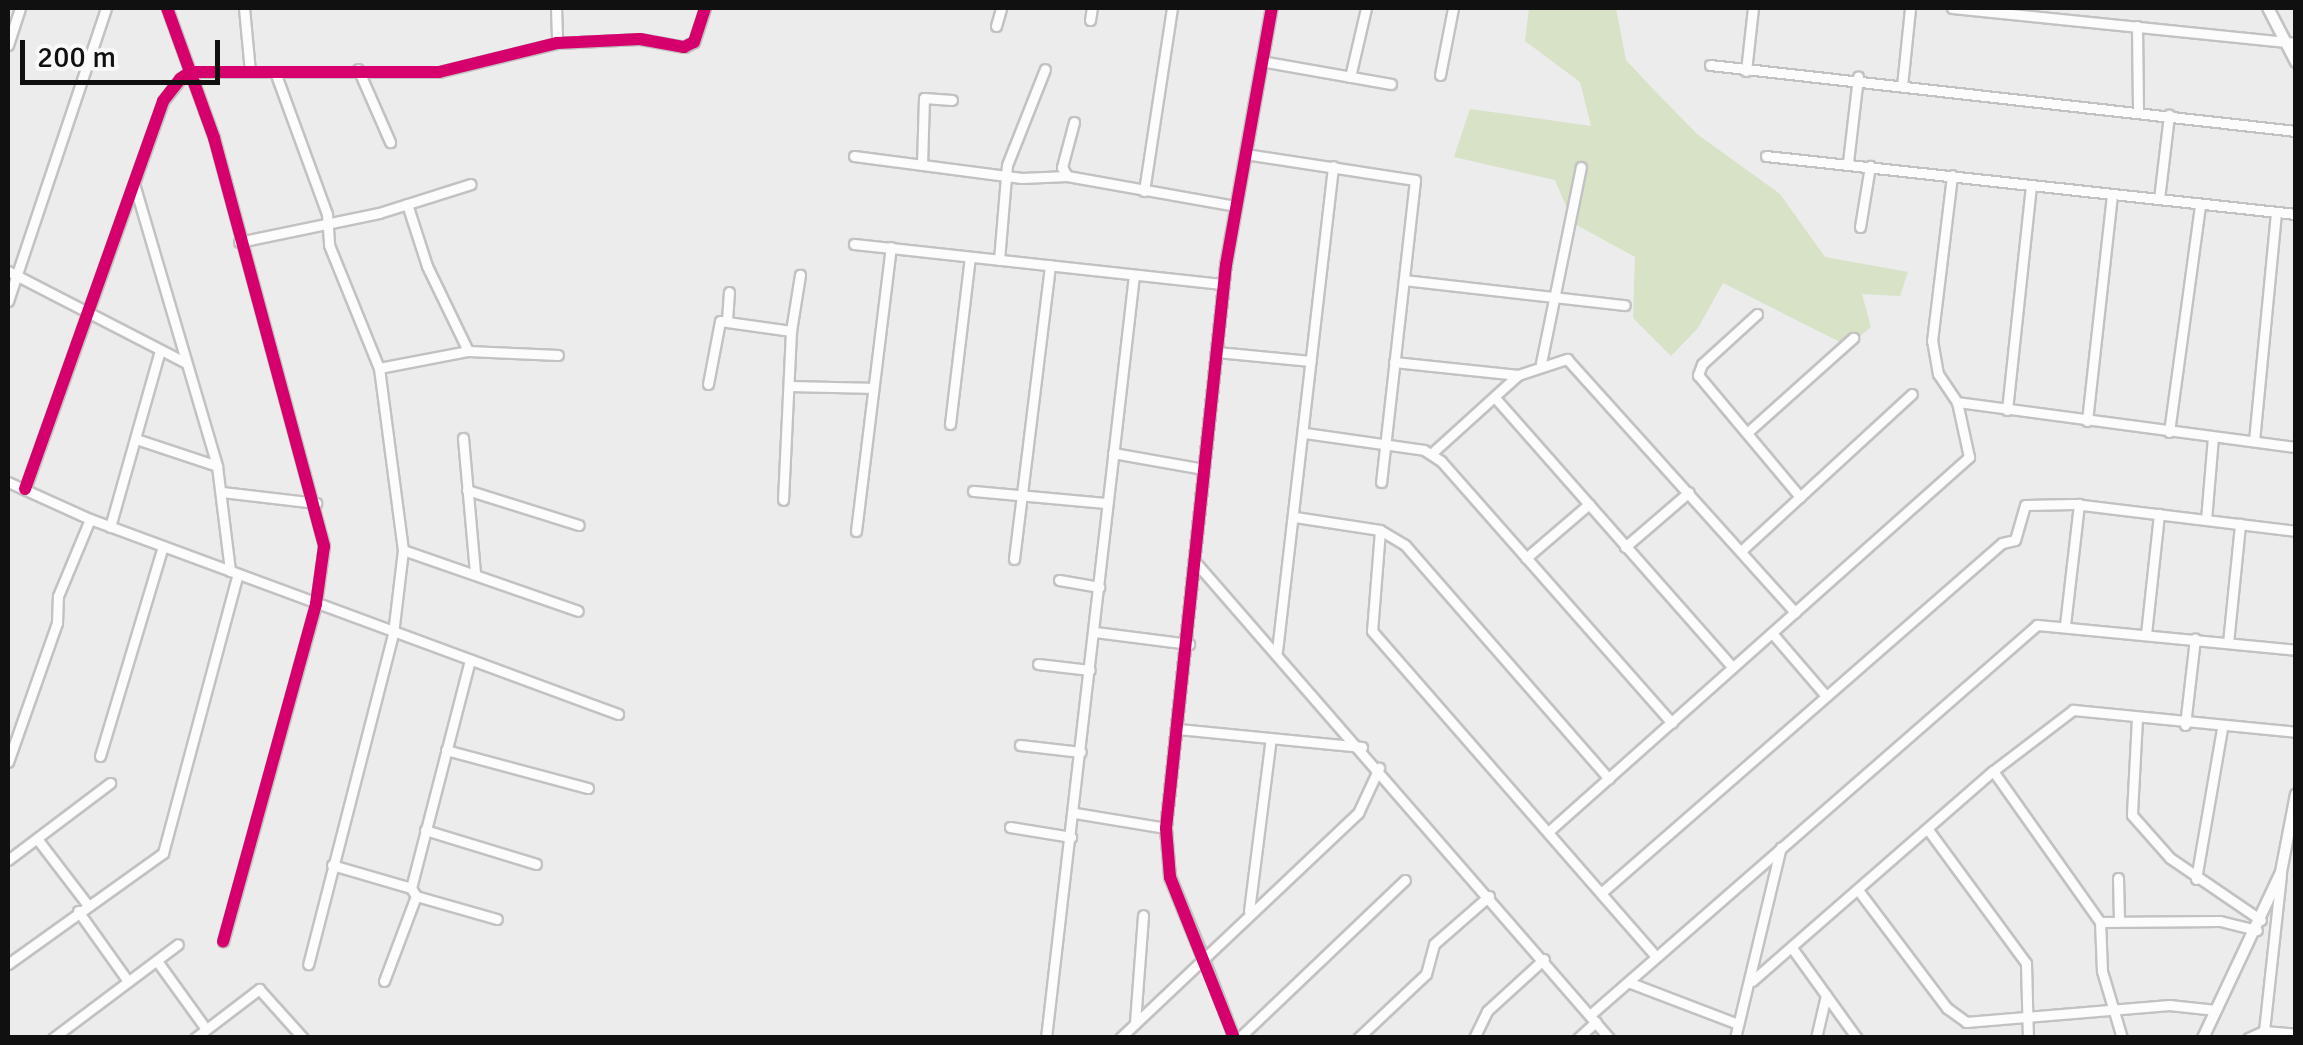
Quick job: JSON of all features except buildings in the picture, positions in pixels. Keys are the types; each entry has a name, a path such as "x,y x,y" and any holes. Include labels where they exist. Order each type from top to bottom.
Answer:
{"street":[{"path":"8,45 20,8"},
{"path":"8,302 12,273 106,8"},
{"path":"166,8 190,72 316,503 324,546 316,604 223,941"},
{"path":"244,8 250,72"},
{"path":"556,8 557,44"},
{"path":"26,490 163,100 190,72 439,72 557,44 640,39 690,46 705,8"},
{"path":"996,26 1001,8"},
{"path":"1090,20 1092,8"},
{"path":"1144,191 1172,8"},
{"path":"1272,8 1224,284 1166,828 1170,877 1236,1038 1405,880"},
{"path":"1350,77 1366,8"},
{"path":"1440,75 1453,8"},
{"path":"1746,71 1753,8"},
{"path":"1902,86 1910,8"},
{"path":"1952,8 2021,11 2292,43"},
{"path":"2105,23 2106,8"},
{"path":"2268,8 2292,43 2296,62"},
{"path":"2136,26 2138,111"},
{"path":"1261,62 1391,84"},
{"path":"1710,66 1858,77 1902,86 2296,131"},
{"path":"358,69 390,142"},
{"path":"998,260 1006,175 1045,69"},
{"path":"275,72 379,368 403,550 392,634 308,964"},
{"path":"1848,162 1858,77"},
{"path":"922,164 924,98 952,100"},
{"path":"2159,200 2169,115"},
{"path":"1067,176 1062,167 1074,122"},
{"path":"1244,154 1415,180 1380,482"},
{"path":"854,156 1006,175 1067,176 1236,206"},
{"path":"1766,156 2296,214"},
{"path":"1276,651 1305,433 1333,166"},
{"path":"1860,227 1870,166"},
{"path":"1541,363 1581,167"},
{"path":"1548,832 1969,457 1957,402 1938,374 1932,341 1952,175"},
{"path":"8,964 87,904 163,854 234,573 217,466 134,184"},
{"path":"239,242 328,226 470,184"},
{"path":"2007,410 2031,187"},
{"path":"2087,421 2112,194"},
{"path":"407,204 427,266 468,351"},
{"path":"2170,432 2194,204"},
{"path":"2254,441 2276,212"},
{"path":"854,244 1224,284"},
{"path":"856,532 891,247"},
{"path":"950,424 970,257"},
{"path":"1014,559 1050,264"},
{"path":"12,273 159,354 186,363"},
{"path":"783,500 793,372 791,331 800,275"},
{"path":"1046,1038 1076,813 1106,503 1134,275"},
{"path":"1404,280 1625,305"},
{"path":"727,320 729,292"},
{"path":"1758,314 1698,371 1800,497"},
{"path":"708,384 714,326 727,320 791,331"},
{"path":"1749,431 1853,338"},
{"path":"379,368 468,351 558,355"},
{"path":"1217,352 1311,362"},
{"path":"110,527 159,354"},
{"path":"1394,362 1518,375"},
{"path":"1432,453 1497,400 1518,375 1541,363 1572,362 1796,612"},
{"path":"793,372 806,382"},
{"path":"792,386 806,382 873,388"},
{"path":"1742,551 1912,394"},
{"path":"1497,400 1732,667"},
{"path":"1957,402 2296,447"},
{"path":"1305,433 1432,453 1672,723"},
{"path":"2206,520 2213,437"},
{"path":"463,438 474,573"},
{"path":"136,439 217,466"},
{"path":"1113,453 1204,469"},
{"path":"8,498 10,483 90,520 618,714"},
{"path":"468,490 579,525"},
{"path":"973,491 1106,503"},
{"path":"222,492 316,503"},
{"path":"1625,546 1689,492"},
{"path":"1526,558 1589,504"},
{"path":"1601,893 2002,543 2015,540 2025,504 2079,504 2296,531"},
{"path":"2064,625 2079,504"},
{"path":"2146,634 2159,514"},
{"path":"1295,517 1380,530 1406,545 1609,779"},
{"path":"8,762 57,623 58,596 90,520"},
{"path":"2228,643 2240,524"},
{"path":"1380,530 1372,632 1656,957"},
{"path":"100,756 162,546"},
{"path":"403,550 578,611"},
{"path":"1197,564 1362,748 1609,1038"},
{"path":"1059,580 1099,587"},
{"path":"1578,1038 1628,982 1985,664 2036,625 2296,650"},
{"path":"1096,632 1188,644"},
{"path":"1772,632 1826,696"},
{"path":"2185,725 2195,639"},
{"path":"384,981 413,892 425,830 470,660"},
{"path":"1038,664 1090,670"},
{"path":"1752,981 2066,711 2185,725 2296,732"},
{"path":"2137,718 2132,815 2196,879 2259,925"},
{"path":"2196,879 2222,728"},
{"path":"1178,729 1362,748"},
{"path":"1249,911 1271,738"},
{"path":"1020,745 1081,752"},
{"path":"446,750 588,788"},
{"path":"1120,1038 1205,961 1249,911 1358,813 1379,768"},
{"path":"1993,771 2100,922 2102,971 2122,1038"},
{"path":"8,860 110,783"},
{"path":"2264,1031 2281,872 2296,794"},
{"path":"1076,813 1166,828"},
{"path":"1010,827 1071,836"},
{"path":"425,830 536,864"},
{"path":"1929,831 2026,963 2028,1038"},
{"path":"38,840 87,904"},
{"path":"1735,1038 1752,981 1781,848"},
{"path":"332,864 497,919"},
{"path":"2203,1038 2281,872"},
{"path":"2118,878 2119,918"},
{"path":"1858,890 1957,1018 2029,1019 2114,1010 2216,1010"},
{"path":"1358,1038 1426,974 1434,944 1490,896"},
{"path":"78,911 128,982"},
{"path":"1135,1023 1143,915"},
{"path":"2100,922 2119,918 2220,920 2259,925"},
{"path":"52,1038 178,944"},
{"path":"1792,948 1858,1038"},
{"path":"1474,1038 1487,1011 1544,959"},
{"path":"157,961 206,1029"},
{"path":"1628,982 1738,1024"},
{"path":"195,1038 262,989 303,1038"},
{"path":"1816,1038 1826,995"},
{"path":"2248,1038 2264,1031 2296,1034"}],"green space":[{"path":"1529,8 1616,8 1626,60 1697,134 1780,194 1825,257 1908,272 1900,296 1862,294 1871,327 1848,346 1723,283 1698,328 1671,356 1633,318 1635,257 1573,223 1555,180 1454,157 1470,109 1591,126 1580,82 1525,41"}],"cycle path":[{"path":"167,8 214,138 324,546 316,604 223,941"},
{"path":"25,489 163,101 180,79 190,72 439,72 557,43 640,39 684,47 694,42 705,8"},
{"path":"1234,1038 1170,877 1166,828 1226,265 1272,8"}]}
